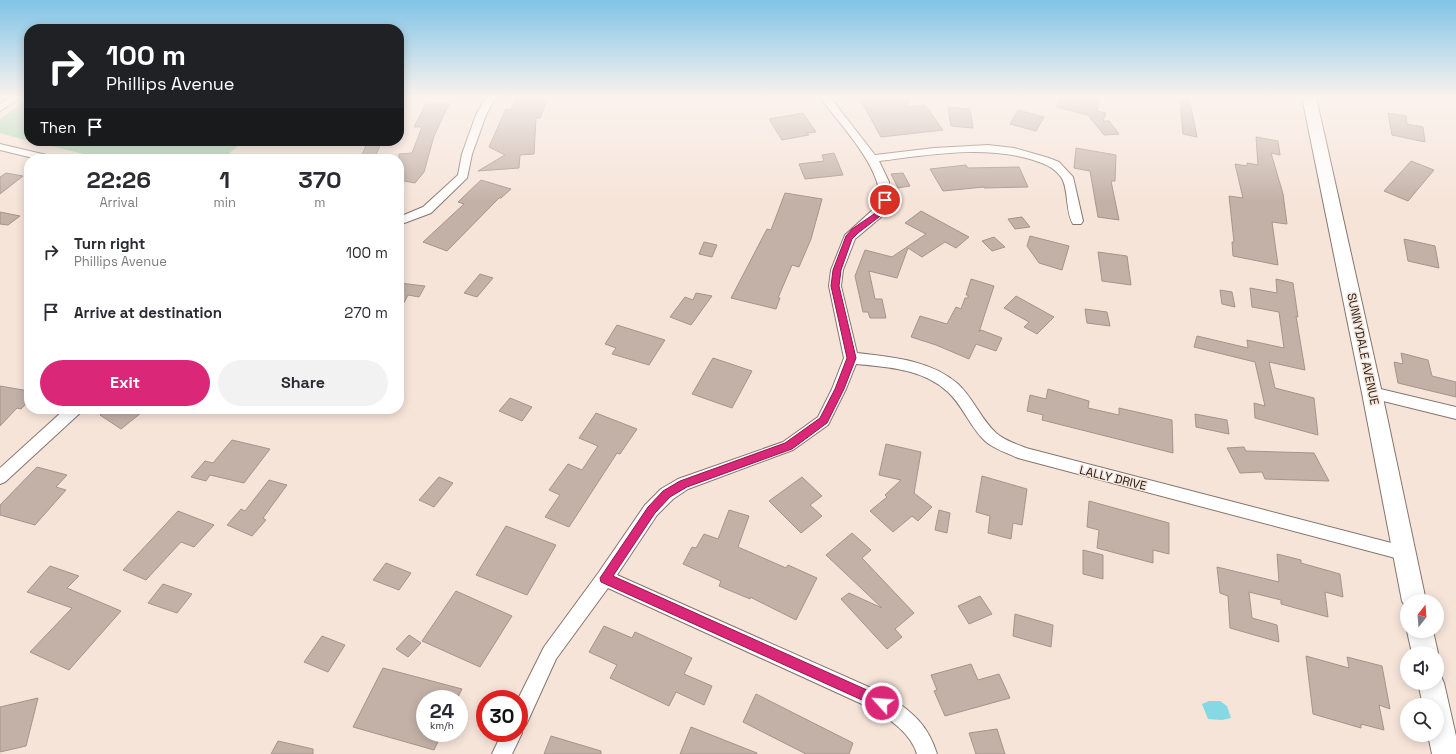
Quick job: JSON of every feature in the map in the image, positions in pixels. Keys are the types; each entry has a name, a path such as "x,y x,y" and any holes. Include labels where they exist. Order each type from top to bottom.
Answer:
{"street":[{"path":"404,219 427,210 463,176 467,154 475,132"},
{"path":"528,699 550,653 605,578 651,510 666,494 683,484 788,446 823,421 839,389 851,358 835,286 837,270 849,238 855,231 876,215 883,207 885,200 883,182 872,159 852,132"},
{"name":"SUNNYDALE AVENUE","path":"1317,132 1413,594"},
{"path":"0,146 31,154"},
{"path":"872,159 934,151 988,148 1014,152 1045,160 1055,164 1067,177 1077,221"},
{"name":"LALLY DRIVE","path":"851,358 907,366 924,371 941,379 953,388 992,438 1023,454 1404,553"},
{"path":"1372,393 1456,413"},
{"path":"0,477 69,414"},
{"path":"605,578 882,703 900,715 915,729 926,748 927,754"},
{"path":"502,754 508,742"},
{"path":"1443,742 1446,754"}],"green space":[{"path":"24,132 24,140 0,133"},
{"path":"51,146 238,146 228,154 84,154"}],"water":[{"path":"1209,701 1220,701 1227,706 1231,718 1222,720 1208,719 1202,704"}],"building":[{"path":"420,132 436,132 424,172 415,183 404,181 404,154 399,154 412,153"},
{"path":"496,132 535,132 534,154 520,155 519,168 478,171 505,155 489,147"},
{"path":"777,132 814,132 807,133 809,135 782,140"},
{"path":"878,132 924,132 881,137"},
{"path":"1102,132 1118,132 1119,134 1104,135"},
{"path":"1183,132 1196,132 1197,137 1183,134"},
{"path":"1391,132 1424,132 1425,142 1392,135"},
{"path":"1256,137 1278,141 1280,155 1271,153 1283,194 1287,224 1272,222 1278,265 1233,256 1232,242 1234,242 1229,196 1243,198 1235,164 1247,166 1247,163 1258,165"},
{"path":"366,146 380,146 376,154 362,154"},
{"path":"1076,148 1116,155 1115,181 1111,181 1119,220 1098,217 1090,171 1074,168"},
{"path":"834,153 843,175 805,179 799,164 824,161 822,155"},
{"path":"1411,161 1434,170 1408,201 1384,191"},
{"path":"966,165 968,168 1019,167 1028,187 984,187 943,191 930,169"},
{"path":"6,173 23,176 0,194 0,177"},
{"path":"903,173 910,186 898,188 891,174"},
{"path":"481,180 511,189 499,198 447,251 423,242 464,204 458,202"},
{"path":"785,193 822,199 811,239 799,267 792,265 778,298 780,298 776,309 731,298 767,229 771,230"},
{"path":"921,211 969,237 956,248 945,242 922,257 908,248 897,278 869,271 875,299 882,299 886,318 870,318 868,312 863,312 855,276 865,250 892,257 926,234 905,223"},
{"path":"0,212 20,216 8,225 0,224"},
{"path":"1022,217 1030,227 1015,229 1008,219"},
{"path":"1030,236 1069,246 1062,270 1039,263 1027,246"},
{"path":"994,237 1005,247 992,251 982,241"},
{"path":"1404,239 1435,246 1439,268 1408,261"},
{"path":"704,242 717,245 712,257 699,254"},
{"path":"1098,252 1127,256 1131,285 1102,281"},
{"path":"480,274 493,278 477,297 464,293"},
{"path":"971,279 994,286 979,332 981,330 1002,338 996,351 976,344 969,359 936,345 911,337 920,316 947,324 956,307 961,309 965,298 968,298 968,295 966,295"},
{"path":"1276,279 1293,283 1298,317 1296,316 1305,370 1269,362 1275,388 1314,398 1318,435 1255,418 1254,403 1265,406 1255,362 1194,347 1197,336 1248,348 1247,340 1284,348 1279,312 1252,307 1250,288 1277,293"},
{"path":"404,284 425,286 419,297 408,295 404,303"},
{"path":"1220,290 1232,292 1235,307 1222,304"},
{"path":"696,293 712,296 691,325 670,317 685,297 693,300"},
{"path":"1016,296 1054,317 1037,334 1024,327 1029,322 1004,308"},
{"path":"1085,309 1107,312 1110,326 1087,323"},
{"path":"617,325 665,340 649,365 612,354 616,348 605,344"},
{"path":"1401,353 1428,360 1432,376 1456,382 1456,397 1398,383 1394,362 1403,364"},
{"path":"713,358 752,371 732,408 692,394"},
{"path":"0,386 24,390 24,406 21,409 17,408 0,426"},
{"path":"1048,389 1089,401 1088,408 1119,415 1119,408 1172,420 1173,453 1042,420 1043,415 1027,411 1030,395 1046,399"},
{"path":"510,398 532,407 522,421 499,411"},
{"path":"596,413 637,429 620,454 617,453 569,527 545,517 560,495 549,490 568,464 582,470 598,446 579,438"},
{"path":"102,414 140,414 121,429 100,415"},
{"path":"1195,414 1227,420 1229,434 1196,427"},
{"path":"232,440 270,449 244,483 210,475 206,481 191,477 205,461 213,463"},
{"path":"886,444 921,452 914,493 932,507 918,521 912,516 893,532 870,511 887,497 885,495 901,480 879,475"},
{"path":"1244,447 1246,451 1314,453 1329,481 1265,479 1262,472 1240,473 1227,448"},
{"path":"37,467 67,475 56,487 66,490 35,525 0,515 0,505"},
{"path":"982,476 1027,489 1022,525 1013,523 1011,539 988,533 990,516 976,512"},
{"path":"439,477 453,483 434,507 419,500"},
{"path":"802,477 822,496 810,505 822,516 801,533 769,501"},
{"path":"269,480 287,485 263,518 266,520 252,536 227,525 241,509 245,511"},
{"path":"1089,501 1169,523 1169,554 1153,550 1153,563 1097,548 1099,530 1087,527"},
{"path":"729,510 749,516 738,547 786,568 788,565 817,578 796,620 750,597 750,599 719,586 721,581 683,564 692,547 696,548 704,534 718,539"},
{"path":"939,510 950,513 947,533 935,530"},
{"path":"178,511 214,525 194,547 181,542 146,580 123,570"},
{"path":"506,526 556,545 527,595 476,575"},
{"path":"852,533 871,550 862,558 914,613 895,629 902,637 887,649 841,599 849,593 882,608 826,555"},
{"path":"1083,550 1103,555 1103,579 1083,574"},
{"path":"1277,554 1301,560 1301,563 1340,574 1343,597 1325,592 1328,617 1281,604 1281,600 1249,592 1252,618 1277,625 1279,642 1230,628 1228,596 1220,593 1217,567 1279,582"},
{"path":"386,563 411,573 399,590 373,580"},
{"path":"50,566 79,576 67,588 121,611 69,670 30,652 72,608 27,592"},
{"path":"163,584 192,594 177,613 148,603"},
{"path":"456,591 512,616 480,667 422,641"},
{"path":"980,596 992,614 969,624 958,606"},
{"path":"1015,614 1053,625 1051,647 1013,636"},
{"path":"604,626 632,638 635,632 692,658 684,674 712,686 704,705 676,692 669,706 610,678 617,665 589,652"},
{"path":"409,635 421,643 408,657 396,649"},
{"path":"322,636 345,645 328,672 304,662"},
{"path":"1306,656 1349,668 1347,657 1382,666 1390,709 1379,705 1384,730 1361,724 1361,728 1313,714"},
{"path":"971,664 978,680 999,674 1010,698 945,716 934,691 937,690 931,675"},
{"path":"383,668 462,689 416,690 416,742 438,742 434,750 353,727"},
{"path":"756,694 853,743 849,754 806,754 743,722"},
{"path":"38,698 26,746 0,752 0,707"},
{"path":"691,727 757,753 757,754 680,754"},
{"path":"997,729 1005,754 976,754 969,733"},
{"path":"551,736 601,751 601,754 544,754"},
{"path":"278,741 313,749 313,754 271,754"}],"route":[{"path":"882,703 605,578 651,510 666,494 683,484 788,446 823,421 839,389 851,358 835,286 837,270 849,238 855,231 876,215 883,207 885,200"}]}
